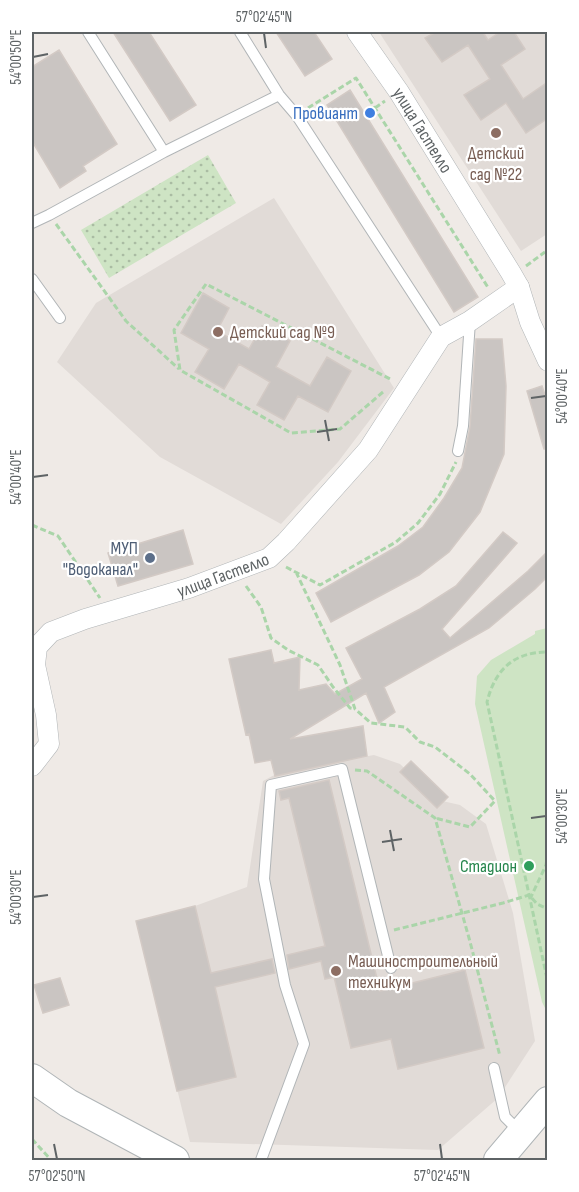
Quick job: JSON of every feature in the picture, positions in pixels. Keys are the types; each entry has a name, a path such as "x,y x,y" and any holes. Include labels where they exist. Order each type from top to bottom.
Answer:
{"main road":[{"path":"32,1078 139,1146 175,1161"},
{"path":"498,1161 548,1101"}],"street":[{"name":"улица Гастелло","path":"357,32 399,92 519,287 543,340 548,361"},
{"path":"441,337 470,321 519,287"},
{"name":"улица Гастелло","path":"32,766 49,744 46,715 35,665 37,647 51,632 85,619 189,588 269,558 368,450 441,337"}],"lane":[{"path":"88,32 164,152"},
{"path":"240,32 279,95 297,116 441,337"},
{"path":"32,221 49,215 164,152 279,95"},
{"path":"32,279 60,318"},
{"path":"458,451 463,426 470,321"},
{"path":"261,1161 304,1044 285,985 264,879 271,785 342,769 391,968"},
{"path":"498,1066 505,1117 522,1133"}],"path":[{"path":"297,116 356,78 496,302"},
{"path":"49,215 126,321 180,370 291,433 340,429 395,382 206,284 174,330 180,370"},
{"path":"525,267 545,252"},
{"path":"269,558 320,585 396,542 422,519 440,494 456,464"},
{"path":"32,525 58,536 109,612"},
{"path":"235,571 261,607 271,638 288,650 318,665 350,708 355,709 372,723 405,726 420,742 435,747 470,774 495,801 470,827 435,818 367,771 342,769"},
{"path":"296,572 340,665 355,709"},
{"path":"548,652 523,656 504,666 491,685 487,702 548,983"},
{"path":"435,818 462,914 498,1066"},
{"path":"383,933 530,897 546,865 548,852"},
{"path":"530,897 537,904 548,909"},
{"path":"32,1139 51,1161"}],"shaded area":[{"name":"Детский сад №22","path":"379,32 547,32 547,234 521,251"},
{"name":"Детский сад №9","path":"274,198 394,388 338,462 281,524 160,457 57,362 96,303"},
{"name":"Машиностроительный техникум","path":"374,755 400,764 438,800 460,805 486,824 513,913 535,1041 498,1098 438,1150 190,1142 136,921 195,906 247,887 263,781 280,772"}],"green space":[{"path":"208,155 236,203 109,278 81,230"},
{"name":"Стадион","path":"548,628 547,1012 542,1002 475,704 477,676 491,660 535,634 535,631"}],"building":[{"path":"113,32 149,32 196,105 170,121"},
{"path":"276,32 314,32 332,59 305,76"},
{"path":"436,32 489,32 484,34 488,40 500,32 514,32 525,49 501,65 523,99 548,82 548,118 526,133 506,103 481,120 464,95 490,79 468,45 442,62 425,38"},
{"path":"59,50 117,144 83,166 86,171 60,188 32,141 32,67"},
{"path":"350,90 478,297 454,312 327,105"},
{"path":"203,293 229,308 217,331 249,349 262,326 290,341 276,367 310,386 327,357 351,371 328,412 298,396 284,420 257,405 270,382 239,364 224,389 195,372 209,349 181,333"},
{"path":"476,339 502,339 506,386 504,454 480,512 449,552 419,575 331,622 316,593 398,546 423,527 462,468 470,427"},
{"path":"542,386 548,404 548,449 544,449 527,391"},
{"name":"МУП \"Водоканал\"","path":"183,530 193,564 118,586 108,553"},
{"path":"503,532 517,543 442,629 450,638 548,551 548,576 535,589 489,628 384,687 395,712 379,723 366,693 290,739 363,726 367,756 275,776 271,760 255,763 249,734 246,735 229,659 271,650 274,663 300,657 299,690 326,684 335,694 362,679 346,648 420,609 456,586"},
{"path":"411,761 448,797 437,808 400,772"},
{"path":"329,780 380,991 465,970 484,1048 398,1069 391,1039 351,1048 334,977 325,979 321,961 289,969 287,955 325,946 289,798 281,800 279,791"},
{"path":"195,906 211,973 272,959 275,973 215,987 236,1077 177,1091 136,921"},
{"path":"60,978 69,1005 43,1013 34,985"}],"place":[{"name":"Провиант","path":"370,113"},
{"name":"Детский сад №22","path":"496,133"},
{"name":"Детский сад №9","path":"218,332"},
{"name":"МУП \"Водоканал\"","path":"150,558"},
{"name":"Стадион","path":"529,866"},
{"name":"Машиностроительный техникум","path":"336,971"}]}
